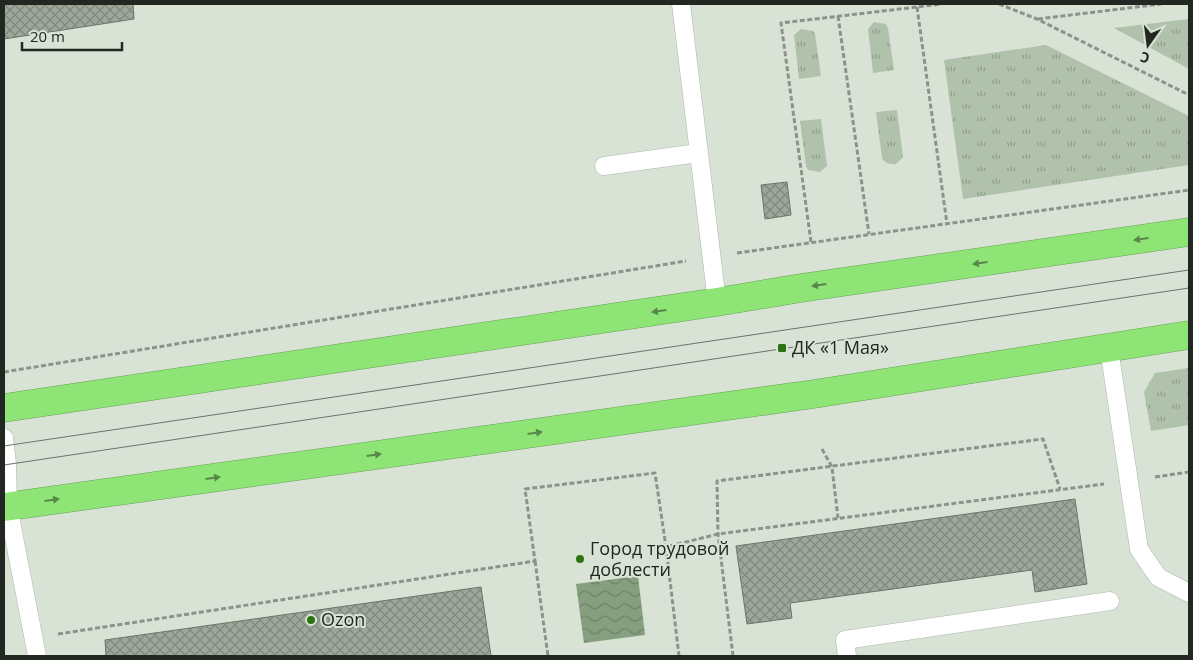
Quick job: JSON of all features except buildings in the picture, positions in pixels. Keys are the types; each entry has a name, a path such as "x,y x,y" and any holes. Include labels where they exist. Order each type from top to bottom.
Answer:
{"highway":[{"path":"4,408 801,288 1189,232"},
{"path":"6,507 814,394 1189,335"}],"lane":[{"path":"681,4 710,257 717,302"},
{"path":"604,166 698,153"},
{"path":"1109,348 1140,549 1158,577 1189,593"},
{"path":"4,438 7,464 6,507 38,656"},
{"path":"847,656 845,640 1110,601"}],"path":[{"path":"811,242 781,23 942,4"},
{"path":"1000,4 1037,19 1189,95"},
{"path":"1037,19 1161,4"},
{"path":"917,7 947,224"},
{"path":"838,16 869,234"},
{"path":"4,372 710,257 1189,190"},
{"path":"733,656 718,534 718,481 1044,439 1060,490"},
{"path":"822,449 832,467 838,518"},
{"path":"666,547 718,534 1189,472"},
{"path":"548,656 525,489 655,473 679,656"},
{"path":"34,638 535,561"}],"green space":[{"path":"1189,19 1189,69 1114,28"},
{"path":"874,22 886,24 888,28 894,70 873,73 868,29"},
{"path":"801,29 813,31 815,34 821,76 799,79 794,35"},
{"path":"1046,45 1189,116 1189,165 963,199 944,60"},
{"path":"897,110 903,157 896,164 890,164 882,158 876,112"},
{"path":"821,119 827,166 820,172 808,170 806,166 800,121"},
{"path":"1189,368 1189,425 1151,431 1144,392 1155,373"}],"water":[{"path":"638,576 645,635 584,643 576,584"}],"tram line":[{"path":"4,446 1189,270"},
{"path":"4,465 1189,288"}],"place":[{"name":"ДК «1 Мая»","path":"782,348"},
{"name":"Город трудовой доблести","path":"580,559"},
{"name":"Ozon","path":"311,620"}]}
